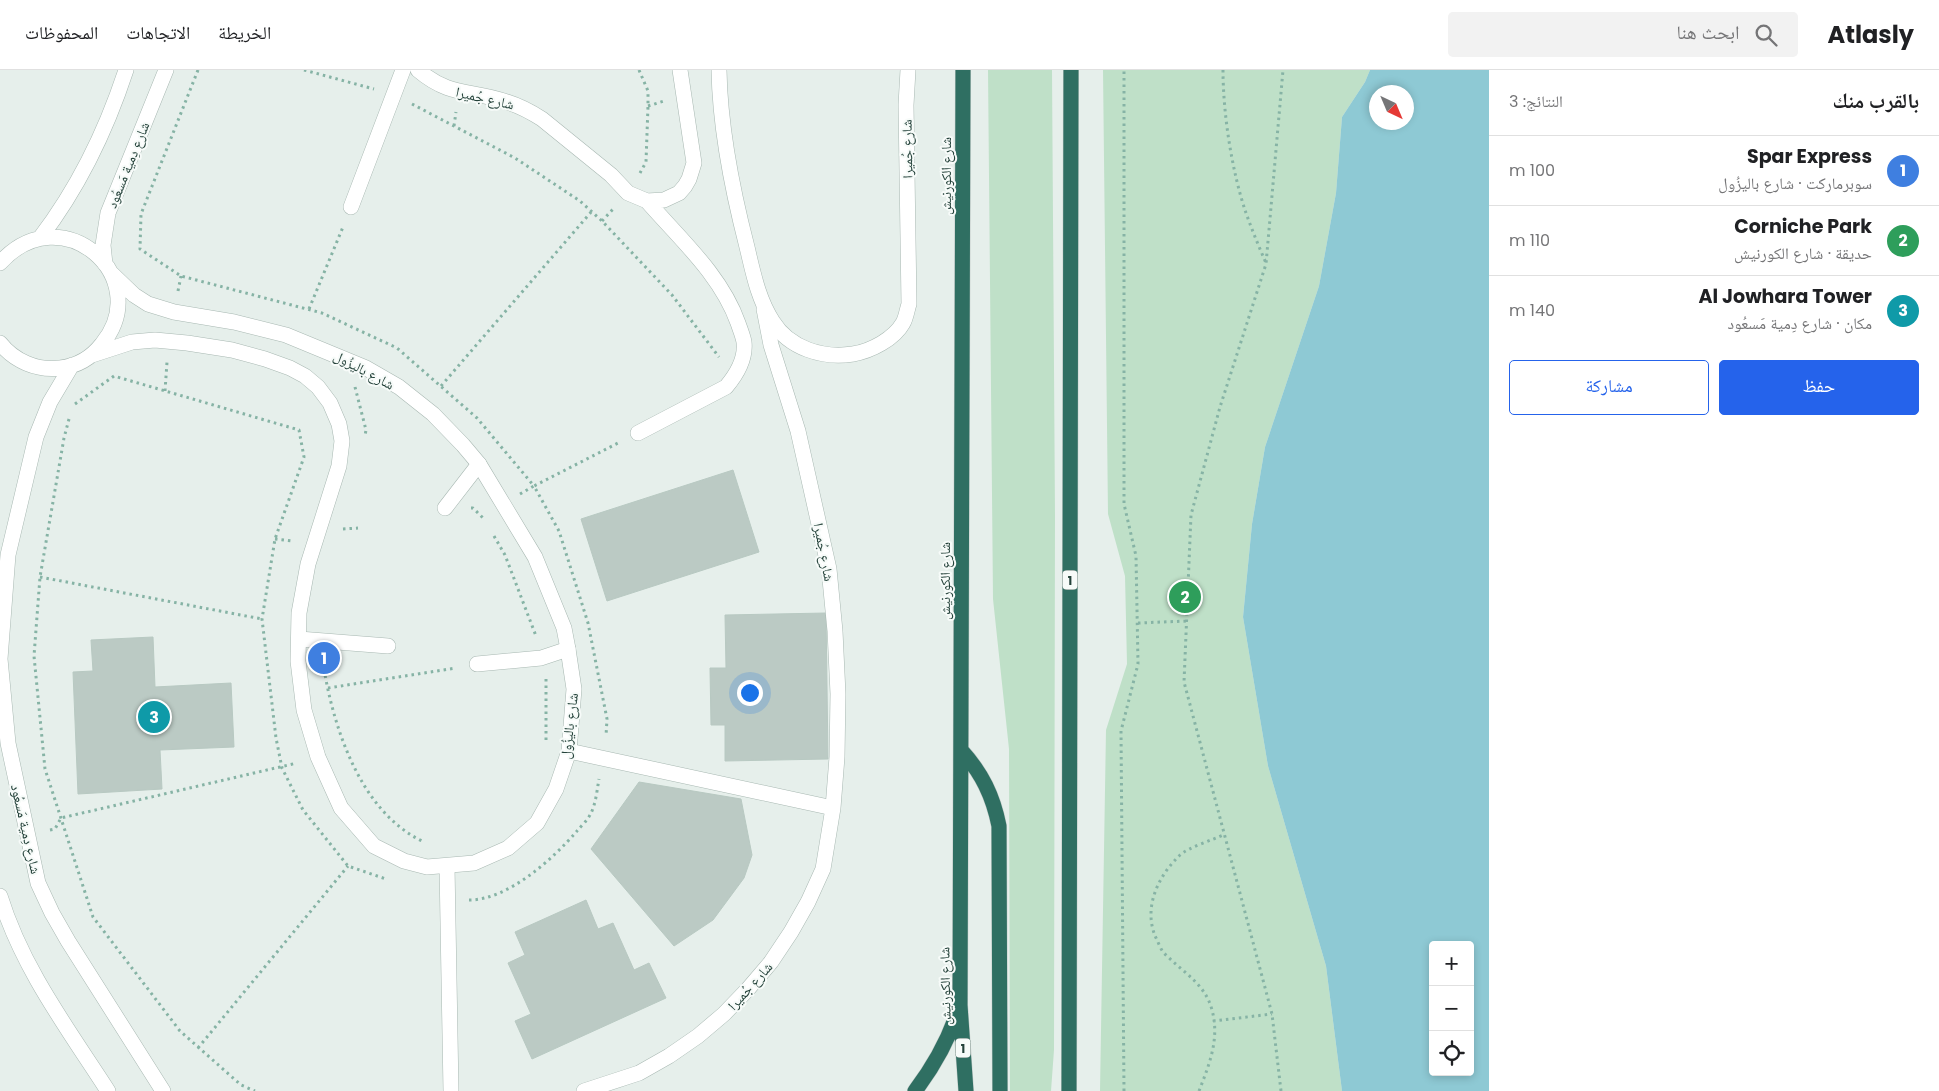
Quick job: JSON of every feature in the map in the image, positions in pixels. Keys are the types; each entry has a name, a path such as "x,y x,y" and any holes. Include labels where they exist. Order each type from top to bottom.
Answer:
{"highway":[{"name":"شارع الكورنيش","path":"963,70 960,1005 966,1091"},
{"name":"1","path":"1069,1091 1071,70"},
{"path":"961,750 976,768 989,789 999,826 1000,1091"},
{"path":"915,1091 930,1072 948,1040 960,1005"}],"street":[{"path":"0,263 16,248 40,238 58,215 90,161 113,107 126,70"},
{"name":"شارع دِمية مَسعُود","path":"92,355 107,338 116,317 118,295 108,268 103,245 108,213 166,70"},
{"path":"351,207 403,70"},
{"name":"شارع جُميرا","path":"418,70 436,84 449,90 507,101 542,119 611,175 628,193 647,201 694,253 717,284 734,312 744,341 744,354 734,378 726,387 638,433"},
{"path":"647,201 664,200 679,193 692,171 694,163 692,141 680,70"},
{"name":"شارع جُميرا","path":"719,70 722,119 734,197 755,279 763,302 773,323 792,342 810,351 834,356 855,354 872,348 891,337 904,322 909,304 906,105 908,70"},
{"name":"شارع باليزُول","path":"40,238 55,237 69,239 89,249 134,295 148,304 174,312 234,322 286,335 366,368 399,387 433,414 463,444 479,464 535,557 564,628 574,689 568,751 556,789 537,823 508,848 474,863 427,867 404,861 374,846 341,808 318,757 304,710 298,662 300,612 308,564 339,466 342,441 339,424 330,403 318,387 305,376 290,368 232,350 169,341 132,342 92,355 72,365"},
{"name":"شارع جُميرا","path":"584,1091 639,1073 669,1056 711,1025 748,989 771,962 808,902 823,869 833,808 837,757 838,694 835,631 829,569 798,431 774,353 763,302"},
{"path":"0,343 24,363 48,368 72,365"},
{"name":"شارع دِمية مَسعُود","path":"72,365 50,402 36,437 8,555 0,659 8,744 38,883 52,913 163,1091"},
{"path":"445,508 479,464"},
{"path":"299,639 388,646"},
{"path":"477,664 541,658 568,649"},
{"path":"568,751 833,808"},
{"path":"448,866 451,1091"},
{"path":"0,896 17,942 32,972 108,1091"}],"path":[{"path":"198,70 141,214 140,249 181,276 322,313 397,348 477,418 534,486 638,433"},
{"path":"304,70 393,94 515,158 580,202 602,221 672,295 734,378"},
{"path":"602,221 628,193 646,162 648,92 639,70"},
{"path":"1124,70 1124,504 1136,556 1138,623 1138,664 1120,731 1124,1091"},
{"path":"1223,70 1227,123 1235,169 1246,212 1266,264"},
{"path":"1281,1091 1272,1014 1184,682 1192,515 1220,407 1266,264 1283,70"},
{"path":"309,309 351,207"},
{"path":"441,386 592,211"},
{"path":"165,391 169,341"},
{"path":"72,406 114,376 299,430 304,457 275,538 262,619 276,738 282,768 303,810 348,866 394,882"},
{"path":"70,414 64,438 40,576 34,656 45,769 93,917 180,1031 241,1085 255,1091"},
{"path":"445,508 473,508 488,526"},
{"path":"337,529 358,528"},
{"path":"492,533 505,555 537,637 547,682 545,745"},
{"path":"40,576 262,619"},
{"path":"1138,623 1187,621"},
{"path":"320,640 328,688 345,748 354,769 371,797 390,819 408,834 425,842"},
{"path":"328,688 477,664"},
{"path":"27,835 55,829 61,818 282,768 318,757"},
{"path":"1199,1091 1212,1060 1215,1036 1212,1010 1200,986 1163,952 1152,930 1150,908 1160,879 1181,854 1225,834"},
{"path":"198,1048 348,866"},
{"path":"1213,1021 1272,1014"}],"green space":[{"path":"988,70 1052,70 1055,516 1054,1050 1051,1091 1010,1091 1009,749 993,599"},
{"path":"1103,70 1370,70 1365,82 1342,117 1336,193 1319,286 1265,447 1252,524 1243,617 1268,766 1326,966 1342,1091 1100,1091 1106,730 1127,664 1125,576 1108,514"}],"water":[{"path":"1370,70 1489,70 1489,1091 1342,1091 1326,966 1268,766 1243,617 1252,524 1265,447 1319,286 1336,193 1342,117 1365,82"}],"building":[{"path":"733,470 759,552 607,601 581,519"},
{"path":"826,613 828,759 725,761 725,725 711,725 710,668 726,668 725,615"},
{"path":"153,637 155,687 231,683 234,747 160,750 162,789 78,794 73,672 93,671 91,640"},
{"path":"639,782 741,799 752,855 744,878 713,920 674,946 591,849"},
{"path":"586,900 598,929 613,923 634,970 649,963 666,998 532,1059 515,1021 531,1014 508,963 525,955 515,932"}],"place":[{"name":"Corniche Park","path":"1185,597"},
{"name":"Spar Express","path":"324,658"},
{"name":"Al Jowhara Tower","path":"154,717"}]}
